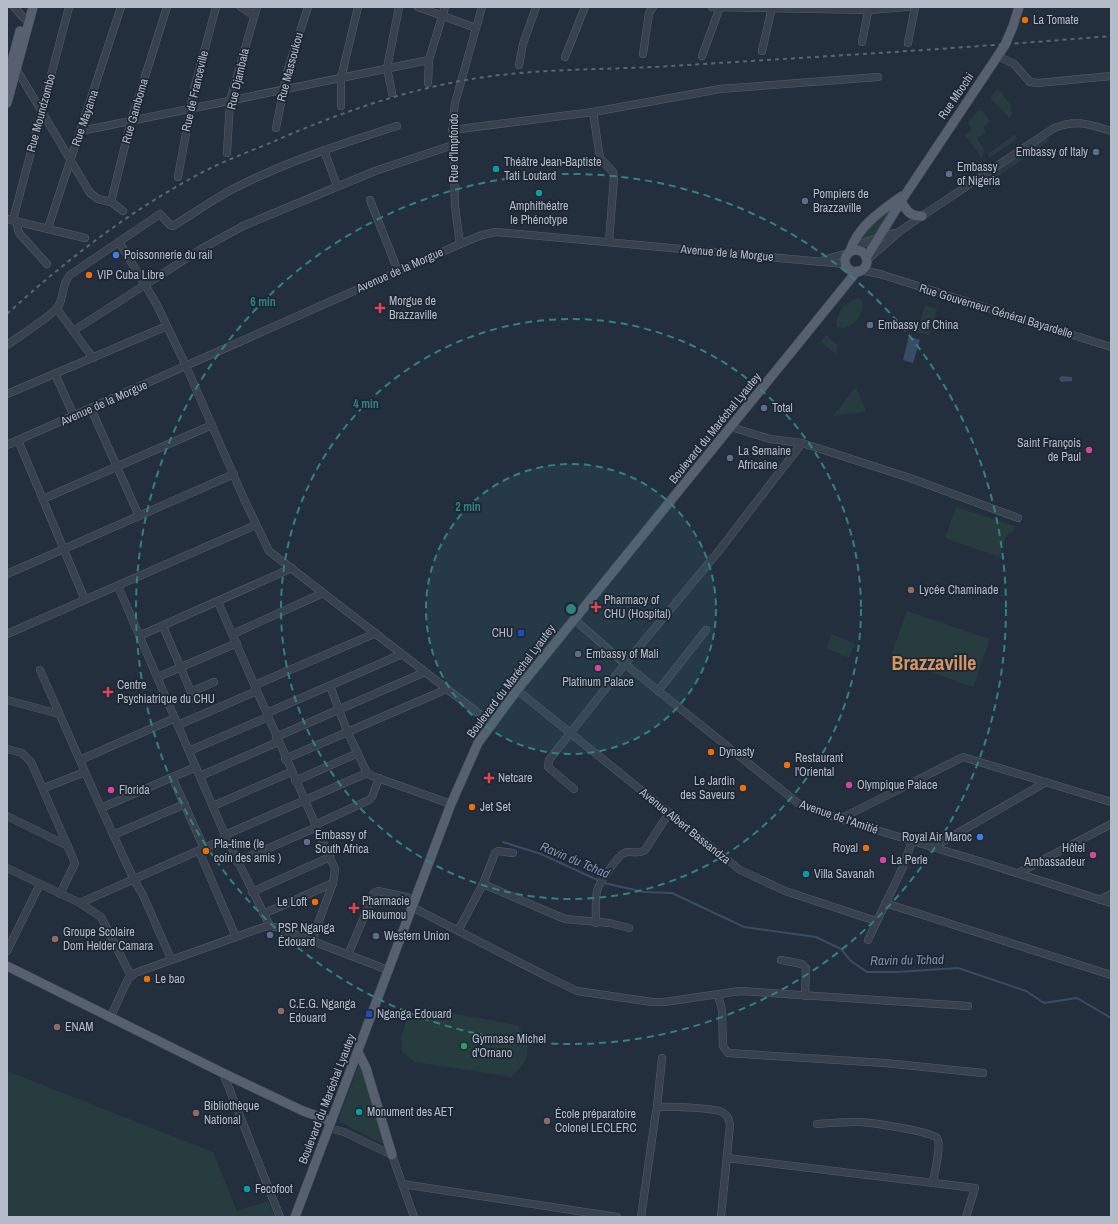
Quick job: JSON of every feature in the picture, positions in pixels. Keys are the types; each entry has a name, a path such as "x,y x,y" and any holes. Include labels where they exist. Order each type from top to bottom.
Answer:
{"main road":[{"path":"7,80 27,7"},
{"path":"7,103 33,7"},
{"name":"Rue Mbochi","path":"863,265 903,198 998,56 1014,26 1019,7"},
{"path":"903,198 907,211 911,214 922,216"},
{"name":"Rue Mbochi","path":"846,266 845,258 861,230 903,198"},
{"path":"846,266 863,265 860,250 850,251"},
{"name":"Boulevard du Maréchal Lyautey","path":"295,1217 451,804 472,754 492,723 517,690 863,265"},
{"name":"Boulevard du Maréchal Lyautey","path":"839,294 846,266"},
{"path":"7,966 110,1018 330,1124"},
{"path":"358,1052 366,1068 392,1154"},
{"path":"320,1116 335,1109"},
{"path":"303,1111 320,1116 330,1124"}],"street":[{"path":"7,12 13,7 24,18"},
{"name":"Rue Moundzombo","path":"12,220 70,7"},
{"name":"Rue Mayama","path":"48,228 121,7"},
{"name":"Rue Gamboma","path":"111,202 131,121 167,7"},
{"name":"Rue de Franceville","path":"178,177 189,110 216,7"},
{"path":"241,7 254,16"},
{"name":"Rue Djambala","path":"227,153 230,100 257,7"},
{"name":"Rue Massoukou","path":"276,128 283,89 308,7"},
{"path":"341,106 341,78 358,7"},
{"path":"392,93 387,68 399,7"},
{"path":"418,7 476,28"},
{"path":"428,82 429,60 444,7"},
{"name":"Rue d'Impfondo","path":"460,244 455,206 452,130 455,103 482,7"},
{"path":"519,65 536,7"},
{"path":"643,54 649,13 653,7"},
{"path":"712,7 869,9 907,7"},
{"path":"702,56 720,7"},
{"path":"908,43 915,7"},
{"path":"565,57 582,8"},
{"path":"762,51 772,8"},
{"path":"862,42 869,9"},
{"path":"998,56 1014,64 1030,82 1111,76"},
{"path":"81,131 429,60"},
{"path":"17,70 94,197 111,202 123,211"},
{"path":"452,130 593,112 720,89 878,77"},
{"path":"593,112 600,158 614,172 609,242"},
{"path":"863,265 900,231 1054,128 1067,122 1080,123 1111,131"},
{"path":"7,345 57,309 64,291 66,279 160,214 170,225 173,226 233,189 302,158 397,126"},
{"path":"73,331 145,284 222,237 337,186 453,146"},
{"path":"324,150 337,186"},
{"path":"370,200 398,271"},
{"path":"12,220 85,238"},
{"path":"12,220 19,233 47,264"},
{"name":"Avenue de la Morgue","path":"820,261 850,251 864,243 900,231"},
{"name":"Avenue de la Morgue","path":"7,445 91,409 398,271 482,235 496,232 820,261 846,266"},
{"path":"119,242 145,284 167,326 269,551 492,723"},
{"name":"Rue Gouverneur Général Bayardelle","path":"863,265 880,274 1111,347"},
{"path":"57,309 93,358"},
{"path":"7,394 167,326"},
{"path":"55,374 74,416"},
{"path":"91,409 139,516"},
{"path":"43,499 118,468 212,425"},
{"path":"731,427 770,438 802,443 910,478 1018,518"},
{"path":"18,440 85,600"},
{"path":"574,789 547,764 625,664 718,552 802,443"},
{"path":"7,574 65,550 234,474"},
{"path":"7,634 256,525"},
{"path":"139,636 292,568"},
{"path":"118,586 237,862 270,926"},
{"path":"233,634 323,593"},
{"path":"218,602 268,715 291,772 335,869 333,883 312,940"},
{"name":"Avenue de l'Amitié","path":"574,619 625,664 788,797 799,804 840,819 1111,903"},
{"path":"162,626 194,699"},
{"path":"658,691 706,630"},
{"path":"178,725 376,633"},
{"path":"158,677 237,643"},
{"path":"189,751 402,654"},
{"path":"40,670 113,835 134,880 143,895 171,959"},
{"path":"200,776 339,710 425,672"},
{"path":"191,692 214,682"},
{"path":"330,686 347,731 367,773 451,804"},
{"path":"285,758 447,689"},
{"name":"Avenue Albert Bassandza","path":"517,690 731,864 754,878 785,891 876,921"},
{"path":"7,700 59,714"},
{"path":"80,760 175,718"},
{"path":"7,749 22,753 27,757 44,788 68,846 75,866 60,894"},
{"path":"295,781 358,753"},
{"path":"840,819 963,757 1111,802"},
{"path":"101,808 196,766"},
{"path":"44,788 85,772"},
{"path":"214,806 291,772"},
{"path":"80,903 134,880 305,800 367,773"},
{"path":"172,777 185,804 236,937"},
{"path":"237,862 369,800 372,797 379,778"},
{"path":"932,848 1046,782"},
{"path":"113,835 185,804"},
{"path":"596,923 597,893 599,886 623,854 641,853 646,850 669,814"},
{"path":"7,816 68,846"},
{"path":"1018,873 1111,824"},
{"path":"868,940 903,868 912,841"},
{"path":"458,931 483,884 495,853 498,851 513,853"},
{"path":"252,892 330,857"},
{"path":"7,868 80,903 103,920 131,976"},
{"path":"263,914 333,883"},
{"path":"7,951 40,884"},
{"path":"483,884 565,919 629,928"},
{"path":"348,955 374,893 378,891 414,903 458,931 577,991 664,1002 740,991 968,1006"},
{"path":"1100,900 1111,894"},
{"path":"885,903 1111,975"},
{"path":"110,1018 131,976 171,959 270,926 312,940 388,970"},
{"path":"781,960 802,964 806,968 805,996"},
{"path":"718,995 722,1010 723,1046 728,1053 885,1064 983,1073"},
{"path":"640,1217 657,1107 662,1058"},
{"path":"223,1073 280,1217"},
{"path":"657,1107 721,1111 728,1118 730,1125 721,1217"},
{"path":"817,1124 857,1122 891,1126 930,1134 936,1138 939,1144 933,1183"},
{"path":"330,1124 392,1154 414,1217"},
{"path":"727,1158 975,1188 966,1217"},
{"path":"402,1184 617,1217"}],"green space":[{"path":"998,88 1012,107 1010,110 1013,113 1009,118 990,98"},
{"path":"982,110 990,122 983,127 986,132 977,138 984,150 982,158 965,135 971,130 968,123 978,111"},
{"path":"1015,134 1017,139 989,158 988,154"},
{"path":"1046,136 1049,141 983,187 980,186 980,182"},
{"path":"894,204 875,238 863,239 857,242 861,232"},
{"path":"859,298 862,300 863,305 861,314 856,321 844,328 837,327 837,317 842,308 854,299"},
{"path":"925,305 937,309 929,335 917,332"},
{"path":"826,335 838,346 836,354 821,342"},
{"path":"856,387 865,408 865,412 833,416"},
{"path":"956,507 1015,526 1013,532 1007,534 999,557 945,538"},
{"path":"907,611 990,639 973,687 890,658"},
{"path":"832,634 855,644 849,658 826,648"},
{"name":"Gymnase Michel d'Ornano","path":"422,1008 517,1025 525,1040 528,1052 523,1064 511,1077 415,1062 402,1052 401,1037 408,1017"},
{"path":"358,1067 362,1067 387,1143 383,1144 338,1121"},
{"path":"7,1071 213,1152 237,1211 268,1201 275,1217 7,1217"}],"water":[{"path":"909,336 920,340 913,363 903,360"},
{"path":"1062,376 1072,377 1072,381 1061,382 1059,378"}],"waterway":[{"name":"Ravin du Tchad","path":"503,842 541,854 604,883 644,892 672,893 744,927 816,937 841,949 851,961 867,972 897,972 958,968 1026,991 1044,1003 1077,998 1111,1018"}],"railway":[{"path":"7,314 52,274 100,237 149,203 210,168 348,112 422,89 472,79 522,73 672,66 1111,36"}],"place":[{"name":"La Tomate","path":"1025,20"},
{"name":"Embassy of Italy","path":"1096,152"},
{"name":"Théâtre Jean-Baptiste Tati Loutard","path":"496,169"},
{"name":"Embassy of Nigeria","path":"949,174"},
{"name":"Amphithéatre le Phénotype","path":"539,193"},
{"name":"Pompiers de Brazzaville","path":"805,201"},
{"name":"Poissonnerie du rail","path":"116,255"},
{"name":"VIP Cuba Libre","path":"89,275"},
{"name":"Morgue de Brazzaville","path":"380,308"},
{"name":"Embassy of China","path":"870,325"},
{"name":"Total","path":"764,408"},
{"name":"Saint François de Paul","path":"1089,450"},
{"name":"La Semaine Africaine","path":"730,458"},
{"name":"Lycée Chaminade","path":"911,590"},
{"name":"Pharmacy of CHU (Hospital)","path":"596,607"},
{"name":"CHU","path":"521,633"},
{"name":"Embassy of Mali","path":"578,654"},
{"name":"Platinum Palace","path":"598,668"},
{"name":"Centre Psychiatrique du CHU","path":"108,692"},
{"name":"Dynasty","path":"711,752"},
{"name":"Restaurant l'Oriental","path":"787,765"},
{"name":"Netcare","path":"489,778"},
{"name":"Olympique Palace","path":"849,785"},
{"name":"Le Jardin des Saveurs","path":"743,788"},
{"name":"Florida","path":"111,790"},
{"name":"Jet Set","path":"472,807"},
{"name":"Royal Air Maroc","path":"980,837"},
{"name":"Embassy of South Africa","path":"307,842"},
{"name":"Royal","path":"866,848"},
{"name":"Pla-time (le coin des amis )","path":"206,851"},
{"name":"Hôtel Ambassadeur","path":"1093,855"},
{"name":"La Perle","path":"883,860"},
{"name":"Villa Savanah","path":"806,874"},
{"name":"Le Loft","path":"315,902"},
{"name":"Pharmacie Bikoumou","path":"354,908"},
{"name":"PSP Nganga Édouard","path":"270,935"},
{"name":"Western Union","path":"376,936"},
{"name":"Groupe Scolaire Dom Helder Camara","path":"55,939"},
{"name":"Le bao","path":"147,979"},
{"name":"C.E.G. Nganga Edouard","path":"281,1011"},
{"name":"Nganga Edouard","path":"369,1014"},
{"name":"ENAM","path":"57,1027"},
{"name":"Gymnase Michel d'Ornano","path":"464,1046"},
{"name":"Monument des AET","path":"359,1112"},
{"name":"Bibliothèque National","path":"196,1113"},
{"name":"École préparatoire Colonel LECLERC","path":"547,1121"},
{"name":"Fecofoot","path":"247,1189"}],"district":[{"name":"Brazzaville","path":"934,662"}]}
